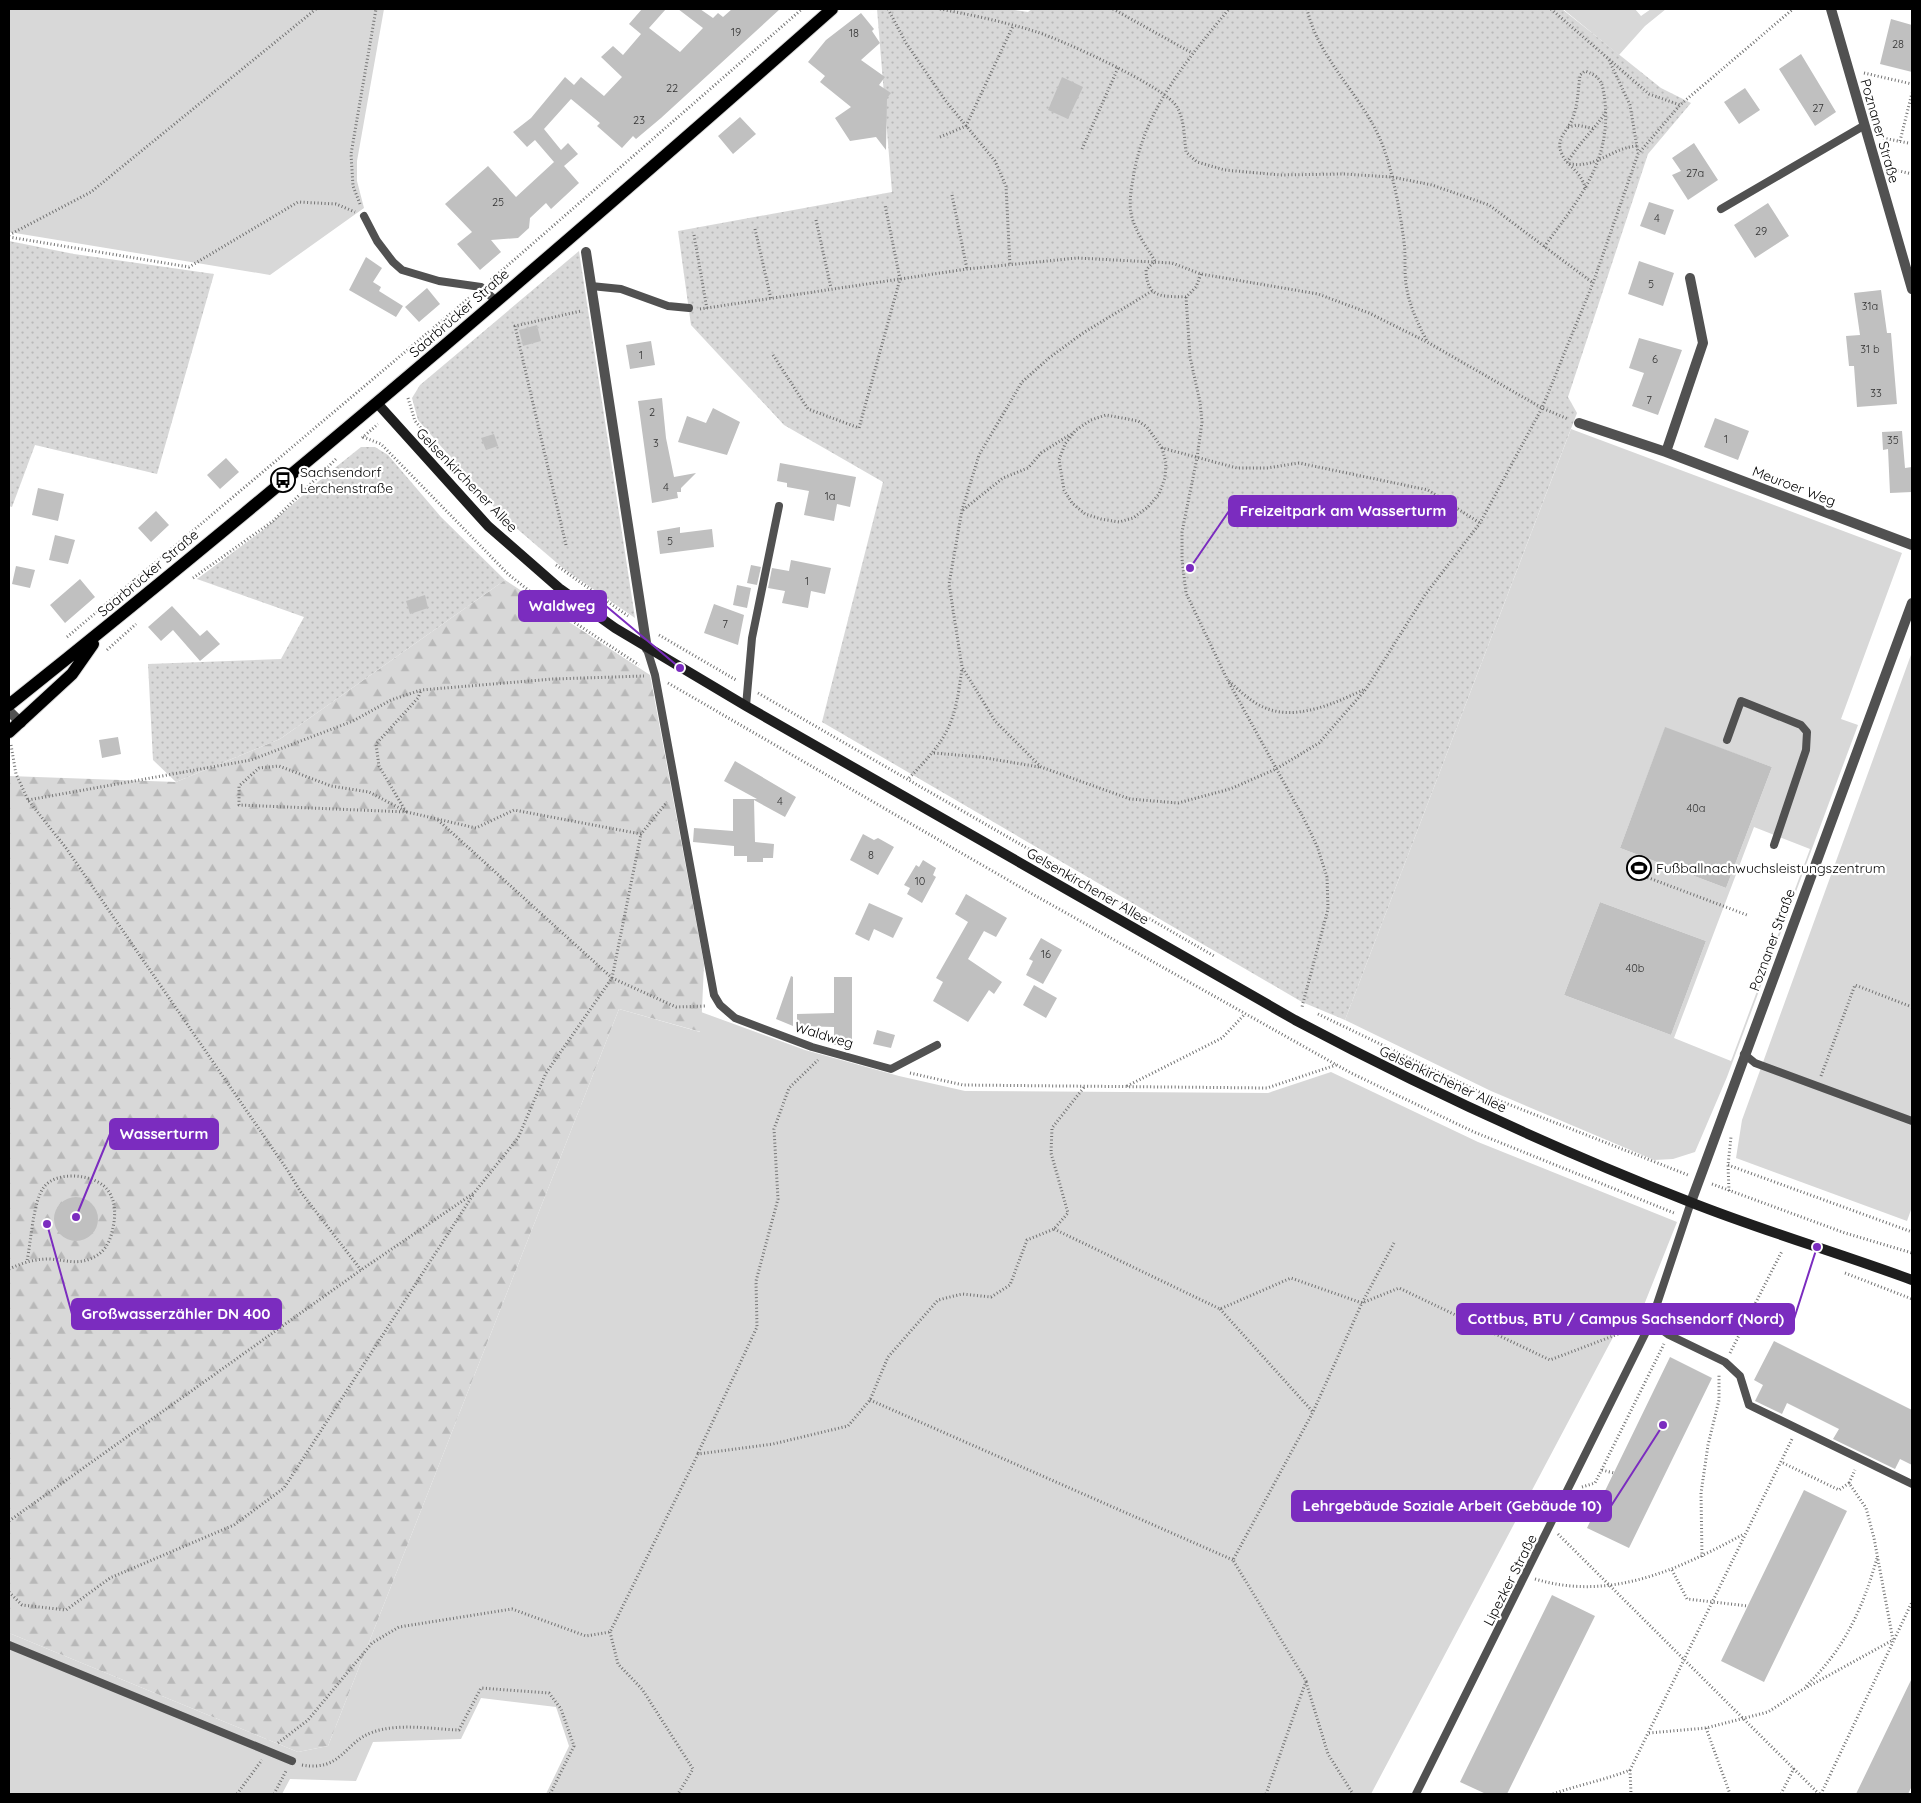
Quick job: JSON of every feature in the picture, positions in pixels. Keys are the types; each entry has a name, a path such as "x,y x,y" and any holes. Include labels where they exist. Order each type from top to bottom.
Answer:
{"main road":[{"name":"Saarbrücker Straße","path":"9,706 378,403 832,9"},
{"name":"Gelsenkirchener Allee","path":"378,403 488,526 558,588 647,649 1277,1010 1364,1056 1533,1136 1691,1202 1912,1280"},
{"name":"Saarbrücker Straße","path":"9,732 21,723 72,674 99,634"},
{"name":"Gelsenkirchener Allee","path":"1867,1263 1912,1272"}],"street":[{"name":"Poznaner Straße","path":"1831,9 1912,289"},
{"path":"586,252 647,649"},
{"path":"1666,452 1703,343 1690,278"},
{"name":"Meuroer Weg","path":"1580,423 1666,452 1912,545"},
{"name":"Poznaner Straße","path":"1691,1202 1744,1054 1912,603"},
{"path":"9,711 21,723"}],"lane":[{"path":"1721,209 1866,130"},
{"path":"364,216 377,241 393,262 402,270 439,281 481,288 496,301"},
{"path":"591,286 621,289 668,306 689,308"},
{"path":"746,706 752,638 779,506"},
{"path":"647,649 655,675 714,995 720,1005"},
{"path":"1727,740 1741,701 1801,725 1807,732 1806,750 1774,845"},
{"name":"Waldweg","path":"720,1005 735,1018 828,1052 891,1069"},
{"path":"891,1069 937,1045"},
{"path":"1744,1054 1755,1063 1912,1121"},
{"name":"Lipezker Straße","path":"1416,1794 1651,1322 1691,1202"},
{"path":"1651,1322 1669,1335 1725,1362 1740,1376 1749,1405 1912,1484"},
{"path":"9,1645 292,1760"}],"path":[{"path":"9,236 91,192 316,9"},
{"path":"364,216 353,186 350,154 376,9"},
{"path":"62,641 481,288 802,9"},
{"path":"888,9 906,43 945,100 995,161 1006,186 1010,266"},
{"path":"940,9 1038,32 1118,68 1164,93 1177,106 1182,119 1186,152 1197,162 1226,170 1280,175 1343,174 1392,177 1432,185 1490,205 1593,283"},
{"path":"1113,9 1192,53"},
{"path":"1154,261 1139,236 1134,221 1130,196 1136,158 1146,130 1164,93 1192,53 1229,9"},
{"path":"1307,9 1331,62 1372,122 1383,148 1392,177 1405,244 1406,284 1412,313 1427,342"},
{"path":"1551,9 1649,94 1680,105"},
{"path":"934,753 980,756 1041,767 1130,799 1178,803 1230,789 1276,768 1319,743 1366,689 1425,595 1480,523 1542,408 1593,283 1638,154 1680,105 1794,9"},
{"path":"940,137 966,126 1013,26"},
{"path":"1607,58 1630,105 1638,154"},
{"path":"1082,149 1118,68"},
{"path":"1544,247 1586,190 1600,158 1606,134 1603,84 1596,75 1584,70 1580,75 1577,103 1559,143 1560,151 1567,162 1582,176 1586,190"},
{"path":"1848,70 1912,84"},
{"path":"1900,141 1912,93"},
{"path":"1567,162 1573,152 1595,129 1606,111"},
{"path":"1567,128 1586,125 1595,129"},
{"path":"1866,130 1908,143"},
{"path":"1567,162 1580,166 1592,164 1600,158 1627,147 1637,146"},
{"path":"1876,165 1912,174"},
{"path":"952,195 967,269"},
{"path":"9,236 189,267 298,202 336,204 364,216"},
{"path":"773,355 808,409 859,428 900,279 886,205"},
{"path":"816,220 831,288"},
{"path":"755,229 771,299"},
{"path":"694,235 707,309"},
{"path":"689,308 707,309 831,288 967,269 1077,258 1172,263 1202,274 1318,294 1369,313 1427,342 1542,408 1580,423"},
{"path":"1154,261 1146,270 1147,285 1152,291 1166,296 1186,297 1196,287 1202,274"},
{"path":"909,778 934,753 952,723 957,706 962,667 948,584 962,510 979,456 1022,382 1048,358 1076,338 1152,291"},
{"path":"1186,297 1190,357 1200,402 1202,422 1197,458 1182,532 1182,559 1186,593 1227,679 1316,846 1327,877 1329,895 1322,938 1302,1007"},
{"path":"566,545 515,326 594,308"},
{"path":"408,398 415,421 441,451"},
{"path":"962,510 1003,478 1028,468 1041,454 1091,420 1106,415 1138,421 1147,427 1162,448 1166,463 1164,478 1159,494 1148,507 1133,518 1119,522 1100,519 1079,508 1064,490 1059,460 1065,444 1075,431"},
{"path":"363,437 382,421"},
{"path":"1162,448 1236,468 1267,468 1299,463 1428,490 1480,523"},
{"path":"190,580 273,521 341,455"},
{"path":"549,559 643,626 1217,957"},
{"path":"106,650 144,618"},
{"path":"962,667 995,721 1041,767"},
{"path":"28,800 251,760 353,721 391,700 421,690 553,679 655,675"},
{"path":"1227,679 1248,698 1271,710 1290,712 1336,703 1366,689"},
{"path":"407,812 379,766 376,744 418,698 421,690"},
{"path":"9,732 16,774 28,800 66,848 283,1163 300,1191 361,1270"},
{"path":"407,812 369,792 331,786 280,766 259,768 239,786 239,805 407,812 476,828 514,810 641,834"},
{"path":"9,1592 22,1605 66,1610 110,1578 234,1525 284,1488 474,1193 518,1138 546,1073 612,978 641,834 677,790"},
{"path":"438,819 612,978 676,1007 720,1005"},
{"path":"1641,875 1748,915"},
{"path":"1817,1086 1855,985 1912,1007"},
{"path":"1294,1002 1490,1097 1700,1180 1845,1233 1912,1252"},
{"path":"1126,1087 1222,1038 1244,1014"},
{"path":"678,1794 692,1768 642,1689 618,1664 610,1632 698,1454 757,1326 756,1282 778,1199 774,1129 790,1088 828,1052"},
{"path":"891,1069 963,1086 1267,1088 1337,1065"},
{"path":"698,1454 773,1444 848,1426 870,1400 888,1357 938,1300 962,1294 991,1297 1010,1285 1027,1240 1054,1229 1068,1213 1051,1153 1052,1128 1085,1086"},
{"path":"1728,1165 1912,1232"},
{"path":"9,1269 27,1260 48,1259 81,1263 98,1256 110,1242 116,1217 114,1203 104,1186 82,1177 60,1177 44,1186 37,1202 27,1260"},
{"path":"9,1521 361,1270 474,1193"},
{"path":"1054,1229 1220,1308 1312,1412"},
{"path":"1233,1560 1312,1412 1362,1304 1394,1243"},
{"path":"1702,1557 1701,1493 1708,1445 1719,1400 1719,1374 1782,1251"},
{"path":"1220,1308 1291,1278 1362,1304 1399,1288 1550,1360 1651,1322"},
{"path":"870,1400 1233,1560 1306,1681 1328,1754 1353,1794"},
{"path":"1631,1794 1630,1770 1710,1603 1797,1429"},
{"path":"1781,1462 1839,1490 1849,1483 1866,1508 1893,1640"},
{"path":"1602,1470 1614,1472"},
{"path":"1558,1533 1820,1794 1912,1602"},
{"path":"1535,1579 1550,1584 1611,1585 1643,1580 1702,1557 1745,1534"},
{"path":"1802,1690 1823,1670 1841,1646 1858,1615 1877,1558"},
{"path":"1672,1570 1687,1599 1748,1606"},
{"path":"237,1794 270,1750 308,1720 372,1643 399,1627 512,1609 586,1636 610,1632"},
{"path":"1649,1733 1706,1728 1768,1712 1802,1690 1893,1640"},
{"path":"1266,1794 1306,1681"},
{"path":"274,1794 292,1760 303,1766 319,1767 330,1764 371,1732 391,1727 459,1730 481,1688 549,1693 561,1709 574,1746 550,1794"},
{"path":"1706,1728 1730,1794"},
{"path":"1781,1794 1794,1768"},
{"path":"1553,1794 1574,1786 1610,1778 1630,1770"}],"green space":[{"path":"9,9 384,9 357,161 357,181 364,208 270,275 9,232"},
{"path":"877,9 1008,9 1028,12 1032,9 1562,9 1661,88 1691,103 1648,154 1568,397 1577,413 1345,1020 1302,1002 822,722 883,482 784,425 691,325 678,231 892,192"},
{"path":"1563,9 1635,9 1641,16 1651,9 1666,9 1645,26 1619,55"},
{"path":"9,241 74,254 214,274 157,474 35,445 12,507 9,506"},
{"path":"579,251 635,618 564,569 501,515 418,420 412,398 420,385"},
{"path":"1571,429 1902,553 1841,719 1858,725 1727,1077 1695,1152 1673,1159 1654,1160 1491,1091 1345,1020","holes":["1665,728 1772,767 1726,888 1620,848","1754,827 1810,849 1731,1061 1674,1038","1600,902 1706,941 1671,1035 1564,995"]},
{"path":"361,447 375,447 388,455 441,517 505,580 280,739 176,782 153,760 148,664 281,659 304,617 197,579 263,530"},
{"path":"505,580 650,675 704,964 701,1032 619,1009 328,1746 298,1752 9,1633 9,776 176,782 280,739"},
{"path":"1912,652 1912,1207 1907,1221 1736,1158 1742,1120"},
{"path":"619,1009 700,1032 701,1012 805,1050 899,1076 965,1091 1268,1093 1331,1072 1478,1142 1677,1222 1640,1315 1628,1309 1371,1794 546,1794 569,1746 556,1707 481,1698 461,1739 373,1742 356,1781 290,1779 282,1794 9,1794 9,1633 298,1752 328,1746"}],"building":[{"path":"642,9 666,9 649,28 680,52 703,28 678,9 700,9 713,18 718,13 723,17 732,9 780,9 661,118 636,139 633,136 622,148 597,126 600,123 571,99 544,129 561,150 568,143 578,154 564,166 579,183 551,209 546,203 530,218 529,228 518,238 491,240 501,252 480,270 457,244 472,232 445,204 488,166 516,197 554,162 535,140 527,147 513,132 531,118 565,77 574,85 581,77 604,96 622,77 601,57 613,46 623,55 641,34 629,24"},
{"path":"861,13 874,29 872,31 880,43 861,60 885,77 879,85 891,93 887,98 886,150 876,137 850,141 835,118 851,107 820,82 825,76 808,62 826,40"},
{"path":"1891,19 1912,25 1912,72 1880,64"},
{"path":"1801,54 1836,112 1815,126 1779,69"},
{"path":"1062,77 1083,87 1068,119 1048,110"},
{"path":"1745,88 1760,110 1739,124 1724,102"},
{"path":"740,117 756,134 733,154 718,136"},
{"path":"1694,143 1718,180 1688,200 1672,175 1681,171 1672,158"},
{"path":"1649,202 1674,210 1665,235 1640,226"},
{"path":"1768,203 1789,236 1755,258 1734,225"},
{"path":"366,257 382,268 373,282 381,287 379,291 403,306 396,317 349,290"},
{"path":"1639,261 1674,273 1663,306 1628,294"},
{"path":"427,288 440,304 419,322 405,307"},
{"path":"1881,290 1887,333 1891,333 1897,404 1857,407 1854,366 1849,366 1846,336 1860,335 1854,293"},
{"path":"537,325 541,341 523,346 519,330"},
{"path":"1639,338 1682,350 1658,415 1632,406 1644,373 1629,368"},
{"path":"651,341 655,365 630,369 626,345"},
{"path":"662,398 666,438 674,477 696,473 681,488 681,492 677,492 678,498 652,503 638,401"},
{"path":"713,408 740,422 727,455 678,442 687,416 706,423"},
{"path":"1715,418 1749,431 1738,460 1704,447"},
{"path":"1902,431 1905,468 1912,467 1912,492 1890,493 1888,449 1883,450 1882,432"},
{"path":"494,434 498,446 486,450 481,438"},
{"path":"226,458 239,472 220,489 207,475"},
{"path":"780,463 856,477 850,507 837,504 834,521 804,515 809,491 787,487 787,483 777,481"},
{"path":"38,488 64,494 58,521 32,515"},
{"path":"156,511 169,525 151,542 138,528"},
{"path":"680,527 680,533 712,529 714,547 660,554 657,531"},
{"path":"55,535 75,540 68,564 49,560"},
{"path":"791,560 831,568 825,594 811,591 808,608 782,603 785,591 768,588 772,568 789,571"},
{"path":"751,565 761,567 757,585 747,583"},
{"path":"16,566 35,570 30,588 12,584"},
{"path":"80,579 95,597 65,623 50,605"},
{"path":"737,585 751,588 747,608 733,605"},
{"path":"425,595 428,608 410,614 406,601"},
{"path":"714,604 744,615 738,645 704,633"},
{"path":"172,606 200,636 207,630 220,644 200,661 173,630 161,641 148,627"},
{"path":"1665,727 1772,767 1726,888 1620,848"},
{"path":"118,737 121,754 102,758 99,740"},
{"path":"735,761 796,797 785,817 754,800 755,842 774,844 773,858 763,858 763,862 747,862 747,856 734,856 734,846 693,842 694,828 733,831 733,799 757,799 724,781"},
{"path":"863,834 874,840 878,838 894,847 878,875 850,860"},
{"path":"923,860 936,868 933,875 936,877 922,903 907,894 910,888 904,885 916,865 919,867"},
{"path":"966,894 1007,918 996,937 984,931 968,959 1002,982 994,994 989,990 968,1022 933,1001 943,982 936,978 968,922 955,914"},
{"path":"1600,902 1706,941 1671,1035 1564,995"},
{"path":"869,903 903,918 893,938 874,929 869,941 855,934"},
{"path":"1041,938 1062,950 1043,984 1026,975 1033,961 1029,959"},
{"path":"791,976 793,977 793,1026 776,1019"},
{"path":"834,977 852,977 852,1045 834,1045 834,1027 797,1026 797,1014 834,1013"},
{"path":"1034,985 1057,998 1046,1018 1023,1005"},
{"path":"877,1030 895,1035 891,1048 873,1044"},
{"path":"80,1197 92,1203 97,1210 97,1228 92,1235 85,1240 72,1241 64,1238 57,1231 54,1215 57,1207 64,1200"},
{"path":"1774,1341 1912,1410 1912,1465 1900,1459 1895,1469 1833,1439 1839,1429 1787,1403 1782,1414 1755,1401 1763,1385 1754,1380"},
{"path":"1670,1357 1712,1378 1629,1548 1587,1528"},
{"path":"1804,1490 1847,1511 1764,1682 1721,1661"},
{"path":"1552,1595 1595,1616 1507,1794 1486,1794 1460,1782"},
{"path":"1912,1678 1912,1786 1908,1794 1856,1794"}],"place":[{"name":"Sachsendorf Lerchenstraße","path":"283,480"},
{"name":"Freizeitpark am Wasserturm","path":"1190,568"},
{"name":"Waldweg","path":"680,668"},
{"name":"Fußballnachwuchsleistungszentrum","path":"1639,868"},
{"name":"Wasserturm","path":"76,1217"},
{"name":"Großwasserzähler DN 400","path":"47,1224"},
{"name":"Cottbus, BTU / Campus Sachsendorf (Nord)","path":"1817,1247"},
{"name":"Lehrgebäude Soziale Arbeit (Gebäude 10)","path":"1663,1425"}]}
